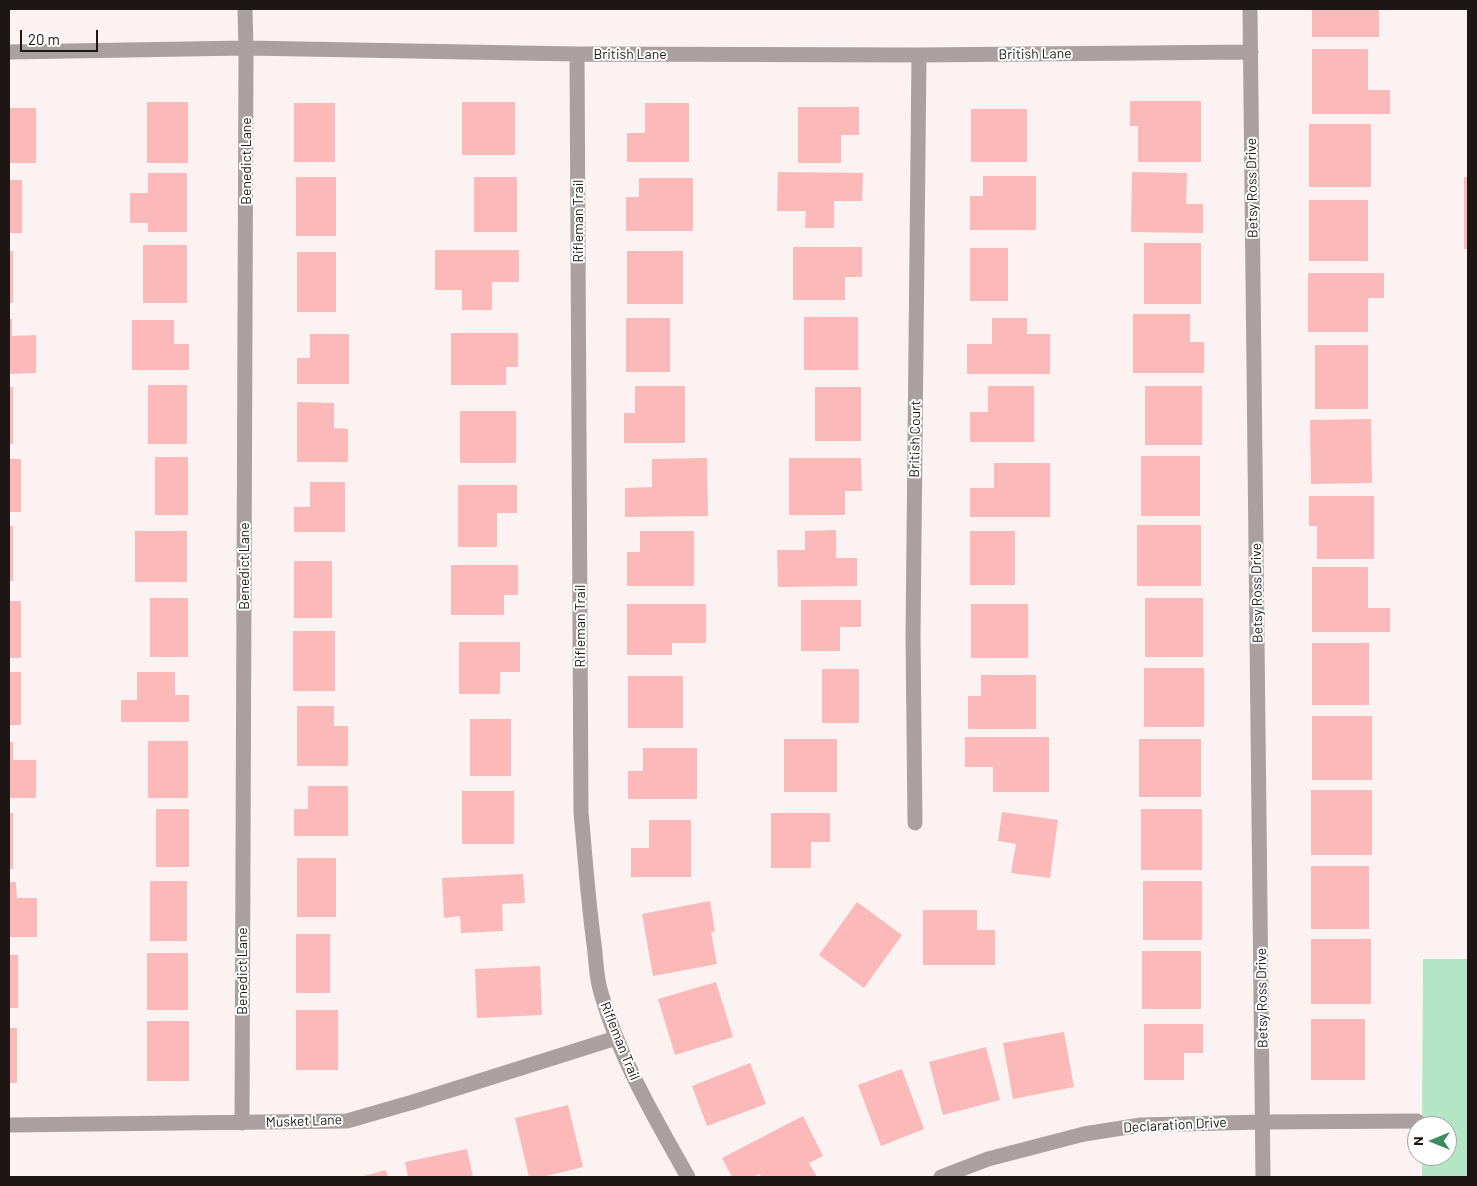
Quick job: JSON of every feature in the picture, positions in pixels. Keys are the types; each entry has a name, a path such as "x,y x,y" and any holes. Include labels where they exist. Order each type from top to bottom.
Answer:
{"street":[{"name":"Benedict Lane","path":"242,1123 246,48 244,9"},
{"name":"Betsy Ross Drive","path":"1250,9 1263,1177"},
{"name":"British Lane","path":"9,52 246,48 577,54 919,55 1250,52"},
{"name":"Rifleman Trail","path":"577,54 581,812 589,904 599,987 616,1038 656,1120 688,1177"},
{"name":"British Court","path":"915,823 913,636 919,55"},
{"name":"Musket Lane","path":"9,1125 347,1121 616,1038"},
{"name":"Declaration Drive","path":"941,1177 988,1160 1084,1134 1141,1125 1407,1121"}],"green space":[{"path":"1423,959 1468,959 1468,1177 1422,1177 1422,1166 1457,1166 1457,1116 1422,1116"}],"building":[{"path":"1312,9 1379,9 1379,37 1312,37"},
{"path":"1312,49 1368,49 1368,90 1390,90 1390,114 1312,114"},
{"path":"1130,101 1201,101 1201,162 1138,162 1138,126 1130,126"},
{"path":"147,102 188,102 188,163 147,163"},
{"path":"462,102 515,102 515,155 462,155"},
{"path":"294,103 335,103 335,162 294,162"},
{"path":"645,103 689,103 689,162 627,162 627,133 645,133"},
{"path":"798,107 859,107 859,135 841,135 841,163 798,163"},
{"path":"9,108 36,108 36,163 9,163"},
{"path":"971,109 1027,109 1027,162 971,162"},
{"path":"1309,124 1371,124 1371,187 1309,187"},
{"path":"778,172 863,173 862,201 834,201 834,228 805,228 806,211 777,211"},
{"path":"1132,172 1187,173 1186,204 1203,204 1203,233 1131,232"},
{"path":"148,173 187,173 187,232 148,232 148,223 130,223 130,193 148,193"},
{"path":"983,176 1036,176 1036,230 970,230 970,196 983,196"},
{"path":"296,177 336,177 336,236 296,236"},
{"path":"474,177 517,177 517,232 474,232"},
{"path":"1464,177 1468,177 1468,249 1464,249"},
{"path":"639,178 693,178 693,231 626,231 626,197 639,197"},
{"path":"9,180 22,180 22,233 9,233"},
{"path":"1309,200 1368,200 1368,261 1309,261"},
{"path":"1144,243 1201,243 1201,304 1144,304"},
{"path":"143,245 187,245 187,303 143,303"},
{"path":"793,247 862,247 862,277 845,277 845,300 793,300"},
{"path":"970,248 1008,248 1008,301 970,301"},
{"path":"435,250 519,250 519,282 492,282 492,310 462,310 462,290 435,290"},
{"path":"9,251 13,251 13,303 9,303"},
{"path":"627,251 683,251 683,304 627,304"},
{"path":"297,252 336,252 336,312 297,312"},
{"path":"1308,273 1384,273 1384,298 1368,298 1368,332 1308,332"},
{"path":"1133,314 1190,314 1190,342 1204,342 1204,373 1133,373"},
{"path":"804,317 858,317 858,370 804,370"},
{"path":"626,318 670,318 670,372 626,372"},
{"path":"992,318 1027,318 1027,334 1050,334 1050,374 967,374 967,344 992,344"},
{"path":"9,319 12,319 12,336 36,335 36,373 9,374"},
{"path":"132,320 174,320 174,344 189,344 189,370 132,370"},
{"path":"451,333 518,333 518,367 506,367 506,385 451,385"},
{"path":"310,334 349,334 349,384 297,384 297,358 310,358"},
{"path":"1315,345 1368,345 1368,409 1315,409"},
{"path":"148,385 187,385 187,444 148,444"},
{"path":"635,386 685,386 685,443 624,443 624,413 635,413"},
{"path":"988,386 1034,386 1034,442 970,442 970,412 988,412"},
{"path":"1145,386 1202,386 1202,445 1145,445"},
{"path":"9,387 13,387 13,444 9,444"},
{"path":"815,387 861,387 861,441 815,441"},
{"path":"297,402 334,403 334,428 348,429 348,462 297,462"},
{"path":"460,411 516,411 516,463 460,463"},
{"path":"1371,419 1372,483 1311,484 1310,420"},
{"path":"1141,456 1200,456 1200,516 1141,516"},
{"path":"155,457 188,457 188,515 155,515"},
{"path":"707,458 708,516 625,517 625,488 652,487 652,459"},
{"path":"789,458 861,458 862,491 845,491 845,515 789,515"},
{"path":"9,459 21,459 21,512 9,512"},
{"path":"994,463 1050,463 1050,517 970,517 970,488 994,488"},
{"path":"310,482 345,482 345,532 294,532 294,507 310,507"},
{"path":"458,485 517,485 517,513 497,513 497,547 458,547"},
{"path":"1309,496 1374,496 1374,559 1317,559 1317,526 1309,526"},
{"path":"1137,525 1201,525 1201,586 1137,586"},
{"path":"9,526 13,526 13,581 9,581"},
{"path":"836,530 836,558 857,558 857,586 778,587 777,550 805,550 805,531"},
{"path":"135,531 187,531 187,582 135,582"},
{"path":"640,531 694,531 694,586 627,586 627,552 640,552"},
{"path":"970,531 1015,531 1015,585 970,585"},
{"path":"294,561 332,561 332,618 294,618"},
{"path":"451,565 518,565 518,595 504,595 504,615 451,615"},
{"path":"1312,567 1368,567 1368,608 1390,608 1390,632 1312,632"},
{"path":"150,598 188,598 188,657 150,657"},
{"path":"1145,598 1203,598 1203,657 1145,657"},
{"path":"801,600 861,600 861,627 840,627 840,651 801,651"},
{"path":"9,601 21,601 21,658 9,658"},
{"path":"627,604 706,604 706,643 672,643 672,655 627,655"},
{"path":"971,604 1028,604 1028,658 971,658"},
{"path":"293,631 335,631 335,691 293,691"},
{"path":"459,642 520,642 520,672 500,672 500,694 459,694"},
{"path":"1312,643 1369,643 1369,705 1312,705"},
{"path":"1144,668 1204,668 1204,727 1144,727"},
{"path":"822,669 859,669 859,723 822,723"},
{"path":"9,672 21,672 21,725 9,725"},
{"path":"137,672 175,672 175,695 189,695 189,722 121,722 121,700 137,700"},
{"path":"981,675 1036,675 1036,729 968,729 968,696 981,696"},
{"path":"628,676 683,676 683,728 628,728"},
{"path":"297,706 334,706 334,726 348,726 348,766 297,766"},
{"path":"1312,716 1372,716 1372,780 1312,780"},
{"path":"470,719 511,719 511,776 470,776"},
{"path":"965,737 1049,737 1049,792 993,792 993,767 965,767"},
{"path":"784,739 837,739 837,792 784,792"},
{"path":"1139,739 1201,739 1201,797 1139,797"},
{"path":"148,741 188,741 188,798 148,798"},
{"path":"9,742 13,742 13,760 36,760 36,798 9,798"},
{"path":"643,748 697,748 697,799 628,799 628,771 643,771"},
{"path":"308,786 348,786 348,836 294,836 294,809 308,809"},
{"path":"1311,790 1372,790 1372,855 1311,855"},
{"path":"462,791 514,791 514,844 462,844"},
{"path":"156,809 189,809 189,867 156,867"},
{"path":"1141,809 1202,809 1202,870 1141,870"},
{"path":"1002,812 1058,820 1050,878 1011,873 1016,844 998,841"},
{"path":"9,813 13,813 13,869 9,869"},
{"path":"771,813 830,813 830,842 811,842 811,868 771,868"},
{"path":"649,820 691,820 691,877 631,877 631,848 649,848"},
{"path":"297,858 336,858 336,917 297,917"},
{"path":"1311,866 1369,866 1369,929 1311,929"},
{"path":"523,874 525,903 502,904 503,931 461,933 460,916 444,918 442,878"},
{"path":"150,881 187,881 187,941 150,941"},
{"path":"1143,881 1202,881 1202,940 1143,940"},
{"path":"9,882 16,882 17,898 37,898 37,937 9,937"},
{"path":"710,901 715,932 711,932 717,964 653,976 642,914"},
{"path":"857,902 902,935 864,988 819,955"},
{"path":"923,910 977,910 977,930 995,930 995,965 923,965"},
{"path":"296,934 330,934 330,993 296,993"},
{"path":"1311,939 1371,939 1371,1004 1311,1004"},
{"path":"1142,951 1201,951 1201,1009 1142,1009"},
{"path":"147,953 188,953 188,1010 147,1010"},
{"path":"9,955 18,955 18,1008 9,1008"},
{"path":"540,966 542,1015 477,1018 475,969"},
{"path":"716,982 733,1037 675,1055 658,999"},
{"path":"296,1010 338,1010 338,1070 296,1070"},
{"path":"1311,1019 1365,1019 1365,1080 1311,1080"},
{"path":"147,1021 189,1021 189,1081 147,1081"},
{"path":"1144,1024 1203,1024 1203,1053 1184,1053 1184,1080 1144,1080"},
{"path":"9,1028 17,1028 17,1083 9,1083"},
{"path":"1064,1032 1074,1087 1013,1099 1003,1043"},
{"path":"986,1047 1000,1100 943,1115 929,1062"},
{"path":"750,1063 766,1104 707,1126 692,1086"},
{"path":"902,1069 924,1129 881,1146 858,1085"},
{"path":"568,1105 583,1167 542,1177 529,1177 515,1118"},
{"path":"803,1116 823,1156 809,1163 817,1177 761,1177 760,1174 752,1177 732,1177 722,1158"},
{"path":"467,1149 473,1177 408,1177 405,1162"},
{"path":"386,1170 388,1177 360,1177"}]}
